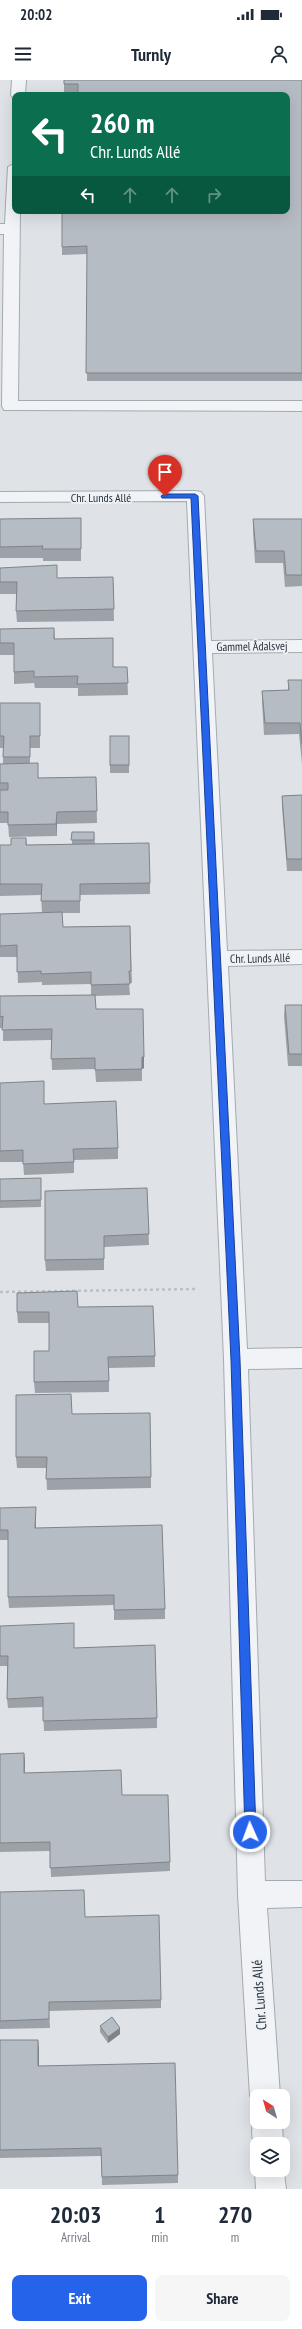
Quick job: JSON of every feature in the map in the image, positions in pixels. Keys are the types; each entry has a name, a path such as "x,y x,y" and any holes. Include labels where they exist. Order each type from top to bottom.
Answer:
{"street":[{"path":"18,92 19,80"},
{"path":"12,188 6,229 10,406 302,406"},
{"name":"Chr. Lunds Allé","path":"0,498 195,496 236,1360 252,1895 265,2089"},
{"name":"Gammel Ådalsvej","path":"202,647 302,646"},
{"name":"Chr. Lunds Allé","path":"217,958 302,957"},
{"path":"236,1360 302,1358"},
{"path":"252,1895 302,1894"},
{"path":"270,2177 271,2189"}],"path":[{"path":"0,1292 232,1288"}],"building":[{"path":"64,80 302,80 302,373 86,373 87,246 62,247 62,214 290,214 290,92 78,92 78,84 64,84"},
{"path":"81,518 81,549 42,549 43,546 0,547 0,519"},
{"path":"253,519 302,519 302,575 286,575 284,551 256,551"},
{"path":"57,565 57,578 113,577 114,609 16,611 17,582 0,582 0,568"},
{"path":"54,628 54,639 113,638 113,667 127,667 128,683 77,684 78,676 34,677 34,671 14,672 14,643 0,643 0,629"},
{"path":"288,680 302,680 302,744 300,723 265,723 262,691 289,690"},
{"path":"0,703 40,703 40,736 30,736 30,757 3,757 4,736 0,736"},
{"path":"110,736 129,736 129,765 110,765"},
{"path":"38,763 38,778 96,777 97,811 57,812 56,824 8,825 8,812 0,812 0,790 8,790 8,783 0,783 0,764"},
{"path":"302,795 302,859 287,859 282,796"},
{"path":"72,832 94,832 94,840 71,840"},
{"path":"11,838 26,838 26,845 149,843 150,883 80,884 80,901 41,901 42,884 0,884 0,845 11,845"},
{"path":"62,912 63,927 130,926 130,984 91,985 91,972 41,974 41,971 17,972 17,945 0,946 0,914"},
{"path":"95,995 96,1009 143,1009 144,1057 142,1057 142,1069 95,1070 95,1058 51,1059 52,1029 2,1030 3,1016 0,1017 0,996"},
{"path":"285,1005 302,1005 302,1054 289,1054"},
{"path":"44,1081 44,1104 116,1101 118,1148 73,1149 74,1162 23,1164 23,1150 0,1151 0,1083"},
{"path":"41,1178 41,1200 0,1201 0,1179"},
{"path":"147,1188 149,1234 104,1236 104,1259 45,1260 45,1191"},
{"path":"77,1291 78,1307 153,1306 155,1356 108,1357 109,1381 34,1382 34,1351 49,1351 49,1312 17,1312 17,1293"},
{"path":"71,1394 72,1414 150,1413 151,1477 46,1479 47,1457 16,1457 16,1395"},
{"path":"36,1507 35,1528 162,1525 165,1609 114,1610 114,1595 8,1597 8,1530 0,1530 0,1508"},
{"path":"74,1623 74,1648 155,1645 157,1718 43,1721 43,1697 7,1699 8,1656 0,1656 0,1626"},
{"path":"24,1753 24,1773 121,1770 122,1795 168,1795 170,1862 50,1868 50,1842 0,1843 0,1754"},
{"path":"84,1890 85,1917 159,1915 161,2000 49,2002 49,2019 0,2021 0,1892"},
{"path":"112,2017 120,2028 108,2037 100,2026"},
{"path":"0,2040 38,2040 38,2066 175,2063 178,2175 102,2177 101,2148 0,2150"}],"route":[{"path":"165,496 195,496 236,1360 250,1832"}]}
